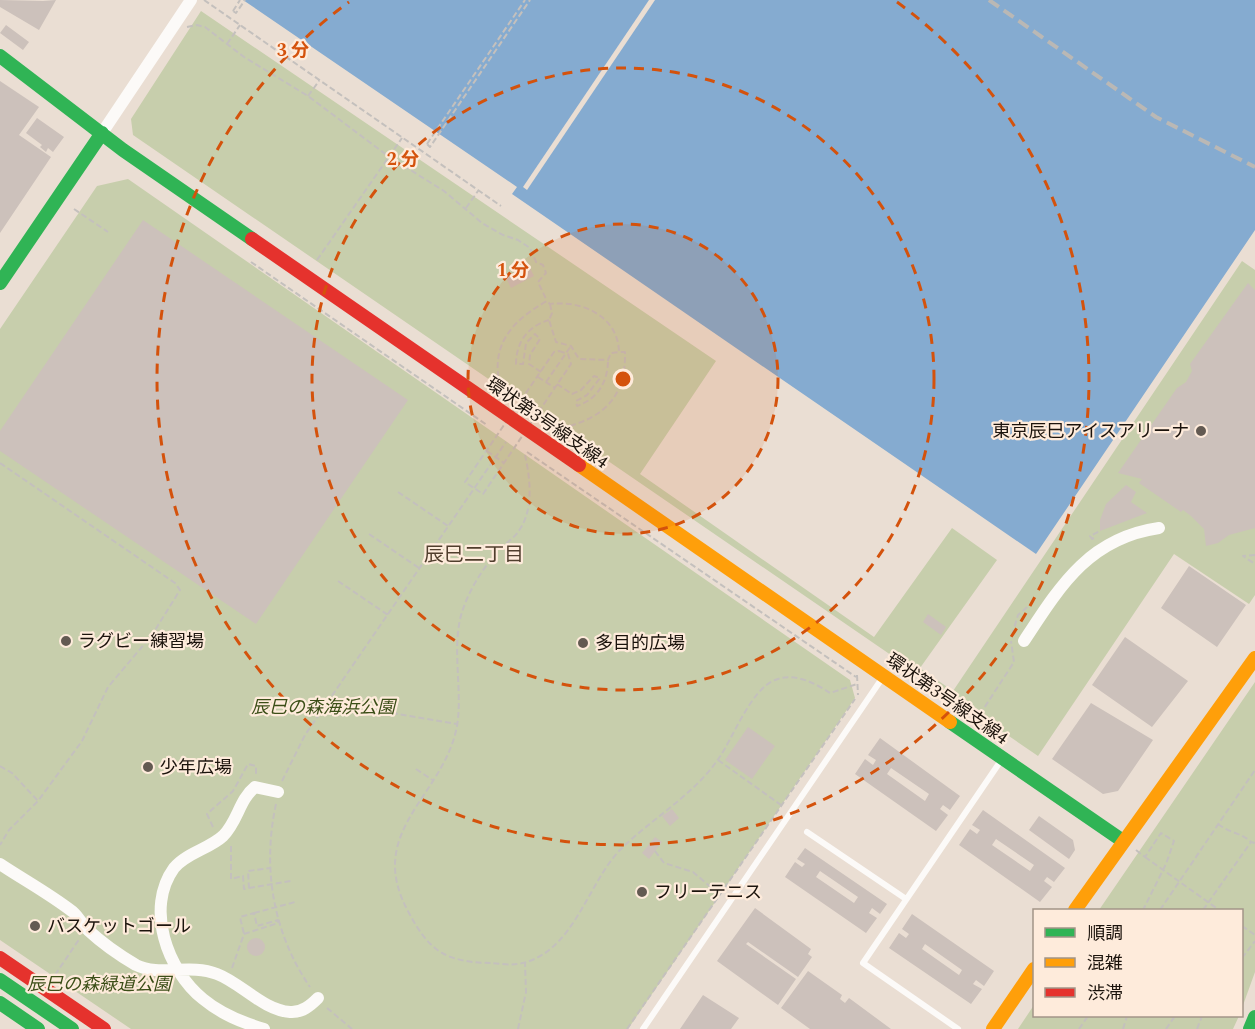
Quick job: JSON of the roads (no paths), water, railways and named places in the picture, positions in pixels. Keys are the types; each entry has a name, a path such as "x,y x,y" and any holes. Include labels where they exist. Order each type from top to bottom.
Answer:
{"main road":[{"path":"0,56 28,79"},
{"path":"0,64 28,79"},
{"name":"環状第3号線支線4","path":"28,79 102,133 1128,845"},
{"path":"0,283 102,133"},
{"path":"1076,909 1128,845 1255,658"},
{"path":"0,958 104,1029"},
{"path":"993,1029 1033,972"},
{"path":"0,980 72,1029"},
{"path":"0,986 63,1029"},
{"path":"0,1003 38,1029"},
{"path":"0,1012 25,1029"},
{"path":"1250,1029 1255,1017"}],"street":[{"path":"102,133 191,0"},
{"path":"1024,641 1062,584 1084,561 1127,535 1159,528"},
{"path":"264,1029 236,1020 202,999 177,968 161,921 159,900 166,881 176,866 209,847 223,835 234,821 245,795 255,787 278,792"},
{"path":"0,864 75,914 86,929 138,966 152,971 177,968 204,969 228,980 270,1005 291,1012 310,1006 318,998"}],"lane":[{"path":"643,1029 883,676"},
{"path":"958,1029 863,963 1002,758"},
{"path":"807,832 906,898"}],"water":[{"path":"243,0 1255,0 1255,230 1036,554 512,194 517,187"}],"railway":[{"path":"989,0 1156,117 1255,167"}],"place":[{"name":"東京辰巳アイスアリーナ","path":"1201,431"},
{"name":"ラグビー練習場","path":"66,641"},
{"name":"多目的広場","path":"583,643"},
{"name":"少年広場","path":"148,767"},
{"name":"フリーテニス","path":"642,892"},
{"name":"バスケットゴール","path":"35,926"}],"district":[{"name":"辰巳二丁目","path":"474,555"}],"park label":[{"name":"辰巳の森海浜公園","path":"323,707"},
{"name":"辰巳の森緑道公園","path":"99,984"}]}
